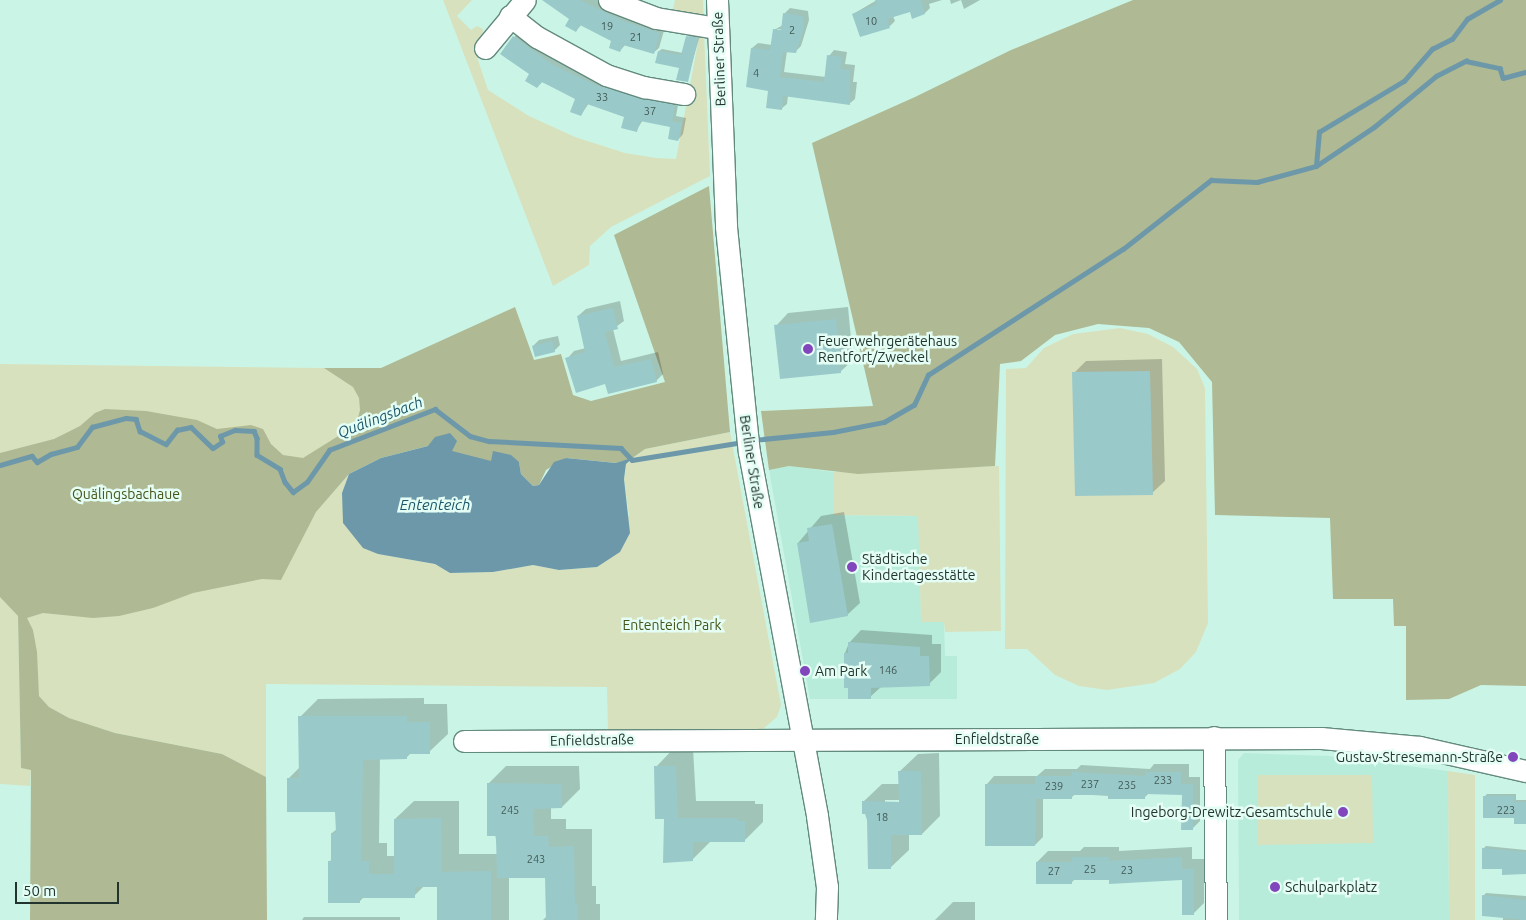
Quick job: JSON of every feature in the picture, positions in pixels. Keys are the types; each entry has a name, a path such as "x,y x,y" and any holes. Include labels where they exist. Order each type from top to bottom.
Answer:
{"street":[{"path":"485,48 525,0"},
{"path":"609,0 656,18 717,28"},
{"name":"Berliner Straße","path":"717,0 726,227 749,452 823,850 826,920"},
{"path":"510,16 537,37 606,75 644,87 684,94"},
{"path":"1214,737 1216,920"},
{"name":"Enfieldstraße","path":"464,741 1321,738 1396,744 1438,750 1526,771"}],"shaded area":[{"path":"789,466 834,472 834,515 919,516 921,622 944,622 945,656 957,656 957,699 810,699 769,470"},
{"name":"Ingeborg-Drewitz-Gesamtschule","path":"1244,753 1329,756 1448,771 1449,920 1239,920 1238,760"}],"green space":[{"path":"443,0 472,0 457,16 471,30 477,26 483,29 481,52 477,57 488,90 529,116 575,137 625,153 656,158 676,159 700,32 704,32 710,176 611,227 590,246 589,265 553,286"},
{"path":"675,0 703,0 704,25 671,18"},
{"path":"1133,0 1526,0 1526,686 1481,685 1449,699 1406,700 1406,626 1394,626 1393,599 1333,599 1330,518 1215,515 1212,382 1179,342 1149,328 1098,324 1055,335 1021,361 1000,364 995,466 858,474 789,466 769,470 761,411 873,406 812,143 915,97 1011,50"},
{"name":"Quälingsbachaue","path":"709,186 730,432 645,449 634,457 617,463 566,458 546,470 539,485 533,486 521,474 519,462 483,461 428,446 381,458 349,474 316,512 281,580 262,579 193,593 153,608 119,616 93,618 43,613 27,618 33,630 37,652 39,696 49,707 69,718 115,733 222,754 266,777 267,920 30,920 31,770 21,768 18,616 0,597 0,453 54,439 80,426 95,413 105,409 146,411 197,420 217,429 251,425 263,429 271,444 283,455 303,458 356,425 360,410 359,398 353,387 324,368 381,368 515,307 534,360 561,354 573,395 591,401 665,382 614,235"},
{"path":"1120,328 1148,334 1173,347 1197,369 1205,388 1208,623 1196,652 1180,669 1154,683 1107,690 1079,686 1055,675 1027,649 1005,649 1006,369 1026,368 1044,348 1073,334"},
{"path":"0,364 324,368 331,371 380,371 401,421 326,452 308,526 316,512 349,474 342,493 378,554 435,564 450,573 493,572 533,565 559,570 597,567 629,515 624,479 626,464 645,449 730,432 781,705 777,717 763,729 755,730 608,734 607,687 266,684 266,777 222,754 115,733 69,718 49,707 39,696 33,630 11,608 18,616 21,768 31,769 30,786 0,784"},
{"path":"999,466 1001,631 945,632 944,622 921,622 918,516 833,515 834,472"},
{"path":"1448,771 1475,775 1475,920 1449,920"},
{"path":"1258,775 1372,775 1373,843 1258,845"}],"water":[{"name":"Ententeich","path":"450,433 457,441 452,451 491,461 493,451 511,455 519,462 521,474 533,486 539,485 554,462 566,458 616,463 634,457 626,464 624,479 630,533 620,552 597,567 559,570 533,565 493,572 450,573 435,564 378,554 363,548 343,523 342,493 349,474 381,458 428,446 435,437"}],"building":[{"path":"542,0 580,0 623,21 660,33 654,54 623,45 620,52 609,48 611,41 580,25 576,32 565,26 569,19"},
{"path":"875,0 921,0 925,14 912,19 910,12 887,19 890,28 860,37 852,14 877,4"},
{"path":"783,13 803,16 804,27 796,53 783,52 780,77 824,82 827,55 842,57 840,69 850,70 850,105 783,96 782,110 766,108 768,91 746,87 751,48 770,50 773,29 781,30"},
{"path":"513,36 553,65 598,86 675,105 672,121 682,123 678,141 668,139 670,127 640,121 637,132 621,128 624,117 587,104 581,116 570,112 575,99 542,82 537,88 525,81 529,74 500,54"},
{"path":"686,36 698,38 688,82 676,80 679,68 655,63 658,51 681,55"},
{"path":"613,308 618,329 605,332 614,367 651,359 657,382 608,394 605,384 576,393 565,358 585,352 577,316"},
{"name":"Feuerwehrgerätehaus Rentfort/Zweckel","path":"836,319 841,373 780,379 774,325"},
{"path":"552,341 555,352 535,357 532,346"},
{"path":"1150,371 1153,495 1075,496 1072,372"},
{"path":"832,524 848,616 810,623 797,543 809,541 807,528"},
{"path":"848,642 920,647 920,656 929,656 930,686 871,688 871,699 848,699 848,688 844,688 844,653 848,653"},
{"path":"298,716 407,716 407,722 430,722 430,754 407,754 407,759 363,760 361,861 369,861 369,874 394,874 394,819 441,818 442,872 491,871 491,920 437,920 437,887 415,887 415,898 360,898 360,903 328,903 328,861 331,861 331,833 336,833 335,812 287,812 287,778 299,778"},
{"path":"654,766 676,766 678,818 737,818 737,821 745,821 745,842 693,842 693,861 663,863 664,819 655,819"},
{"path":"898,771 921,771 922,835 891,835 891,869 868,869 867,820 865,814 862,814 862,801 899,802"},
{"path":"1072,772 1145,776 1145,772 1181,772 1181,784 1193,784 1193,830 1181,830 1182,795 1145,794 1145,799 1108,799 1108,795 1072,795 1072,799 1036,799 1035,846 985,846 985,784 1035,784 1035,776 1072,776"},
{"path":"487,783 562,784 562,808 533,809 534,836 548,836 549,847 574,846 575,904 578,904 578,920 546,920 545,878 497,878 496,836 487,836"},
{"path":"1483,796 1514,796 1514,802 1526,802 1526,824 1514,824 1514,818 1483,818"},
{"path":"1482,848 1526,852 1526,874 1502,875 1502,869 1482,869"},
{"path":"1072,857 1109,857 1109,861 1182,857 1182,869 1194,869 1194,915 1182,915 1182,880 1109,884 1109,880 1072,880 1072,884 1036,884 1036,862 1072,862"},
{"path":"1482,895 1526,900 1526,920 1482,916"}],"waterway":[{"path":"753,440 833,432 884,422 914,405 928,375 1123,249 1211,180 1257,182 1316,166 1319,132 1404,81 1432,49 1452,39 1467,19 1500,0"},
{"path":"1316,166 1374,127 1436,76 1466,61 1500,68 1503,78 1526,72"},
{"name":"Quälingsbach","path":"0,465 32,456 37,462 51,454 77,447 92,427 126,418 136,419 140,431 166,444 177,430 191,427 213,448 222,442 220,436 235,430 254,431 257,438 257,455 280,469 285,482 293,492 307,482 329,450 435,409 470,436 489,441 621,448 632,460 743,442"}],"place":[{"name":"Feuerwehrgerätehaus Rentfort/Zweckel","path":"808,349"},
{"name":"Städtische Kindertagesstätte","path":"852,567"},
{"name":"Am Park","path":"805,671"},
{"name":"Gustav-Stresemann-Straße","path":"1513,757"},
{"name":"Ingeborg-Drewitz-Gesamtschule","path":"1343,812"},
{"name":"Schulparkplatz","path":"1275,887"}],"park label":[{"name":"Ententeich Park","path":"672,625"}]}
